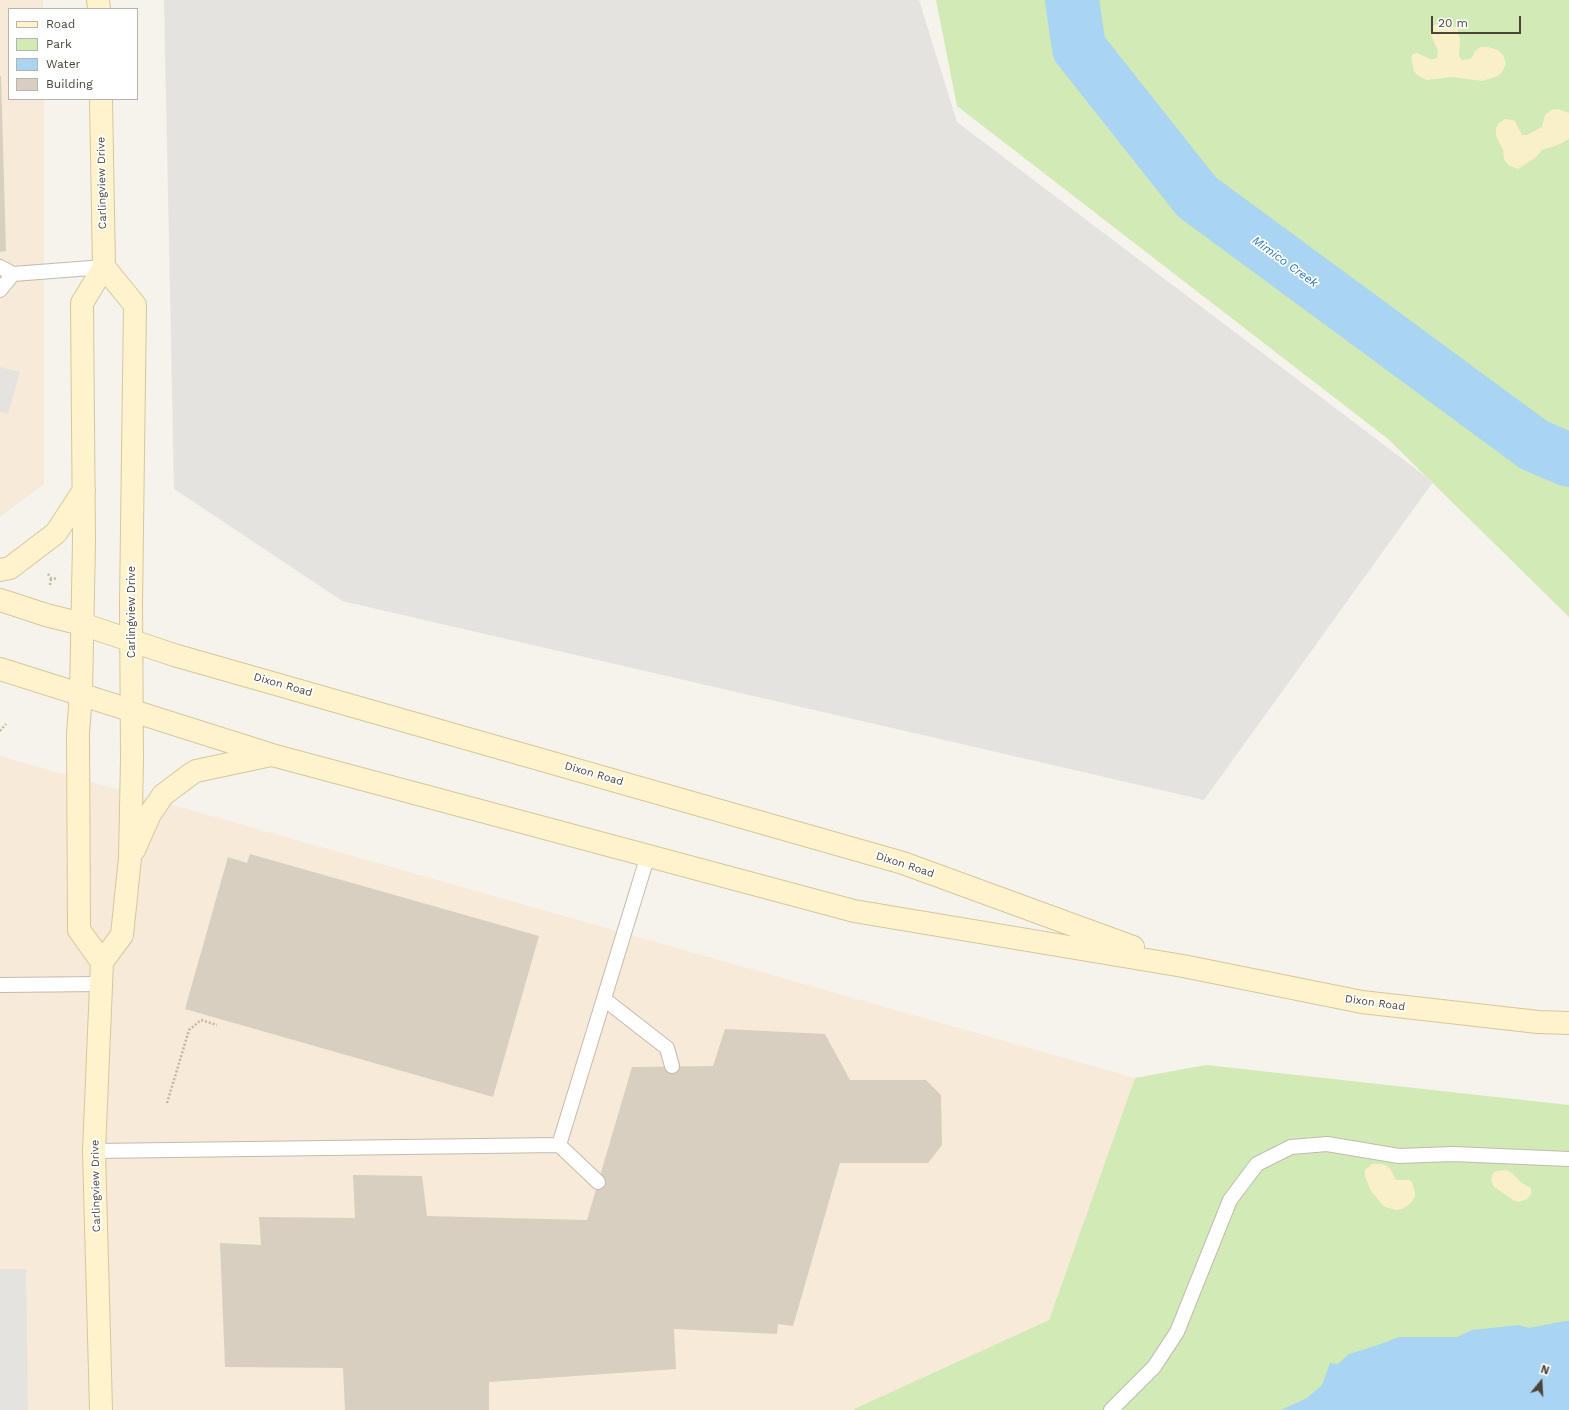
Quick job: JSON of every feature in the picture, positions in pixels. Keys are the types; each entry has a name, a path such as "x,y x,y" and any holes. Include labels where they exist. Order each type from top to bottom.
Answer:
{"main road":[{"name":"Carlingview Drive","path":"100,100 104,267 135,305 131,603 132,759 130,858 122,935 102,962 94,1151 101,1410"},
{"path":"102,962 79,930 78,733 82,624 84,490 82,303 104,267"},
{"path":"0,570 10,568 56,533 84,490"},
{"name":"Dixon Road","path":"0,600 82,624 174,655 903,863 1183,966"},
{"name":"Dixon Road","path":"0,670 272,755 854,911 1183,966 1362,1002 1538,1022 1569,1023"},
{"path":"130,858 150,814 162,795 196,771 272,755"}],"lane":[{"path":"0,267 14,274 104,267"},
{"path":"0,290 14,274"},
{"path":"559,1145 648,855"},
{"path":"0,985 101,984"},
{"path":"604,999 667,1048 672,1066"},
{"path":"1112,1410 1154,1367 1177,1332 1230,1200 1257,1164 1291,1147 1327,1144 1399,1156 1453,1154 1569,1159"},
{"path":"94,1151 559,1145 598,1182"}],"path":[{"path":"50,585 51,578"},
{"path":"0,732 6,724"},
{"path":"167,1103 189,1030 201,1020 217,1025"}],"shaded area":[{"path":"0,0 43,0 43,8 8,8 8,100 44,100 44,484 0,517"},
{"path":"164,0 919,0 957,122 1433,482 1204,800 342,601 174,489"},
{"path":"0,367 20,372 8,414 0,412"},
{"path":"0,756 1135,1078 1049,1320 854,1410 0,1410"},
{"path":"0,1269 26,1269 28,1410 0,1410"}],"green space":[{"path":"936,0 1569,0 1569,617 1388,439 957,106"},
{"path":"1206,1065 1569,1105 1569,1410 854,1410 1049,1320 1135,1078"}],"sand":[{"path":"1446,23 1457,28 1460,39 1459,56 1462,60 1470,59 1475,51 1481,47 1488,47 1498,50 1503,55 1506,64 1502,72 1498,76 1482,81 1451,77 1426,80 1417,75 1414,71 1411,57 1413,54 1417,53 1430,59 1437,58 1438,51 1430,33 1434,25"},
{"path":"1558,109 1569,113 1569,139 1558,145 1542,150 1535,158 1518,169 1508,165 1504,159 1503,150 1496,136 1496,128 1499,123 1505,119 1515,121 1522,135 1527,135 1542,127 1545,115 1551,110"},
{"path":"1372,1164 1387,1166 1391,1170 1396,1180 1409,1180 1412,1182 1415,1197 1410,1204 1402,1209 1396,1210 1385,1207 1381,1203 1371,1191 1365,1176 1365,1170"},
{"path":"1506,1170 1512,1173 1522,1183 1531,1188 1531,1194 1527,1199 1519,1202 1513,1200 1494,1187 1491,1180 1493,1173"}],"water":[{"path":"1569,1321 1569,1410 1281,1410 1307,1398 1322,1385 1330,1363 1338,1364 1349,1354 1399,1337 1457,1337 1472,1330 1519,1325 1529,1328"}],"building":[{"path":"0,76 6,251 0,252"},
{"path":"250,854 539,936 493,1097 185,1009 228,857 247,863"},
{"path":"725,1029 825,1034 850,1080 926,1080 941,1095 942,1145 928,1163 840,1163 793,1326 778,1324 777,1334 674,1329 676,1369 489,1382 489,1410 345,1410 343,1368 225,1367 220,1243 261,1245 259,1217 355,1218 353,1175 422,1176 427,1216 587,1220 632,1067 713,1066"}],"waterway":[{"name":"Mimico Creek","path":"1072,0 1079,48 1197,197 1534,445 1569,460"}]}
